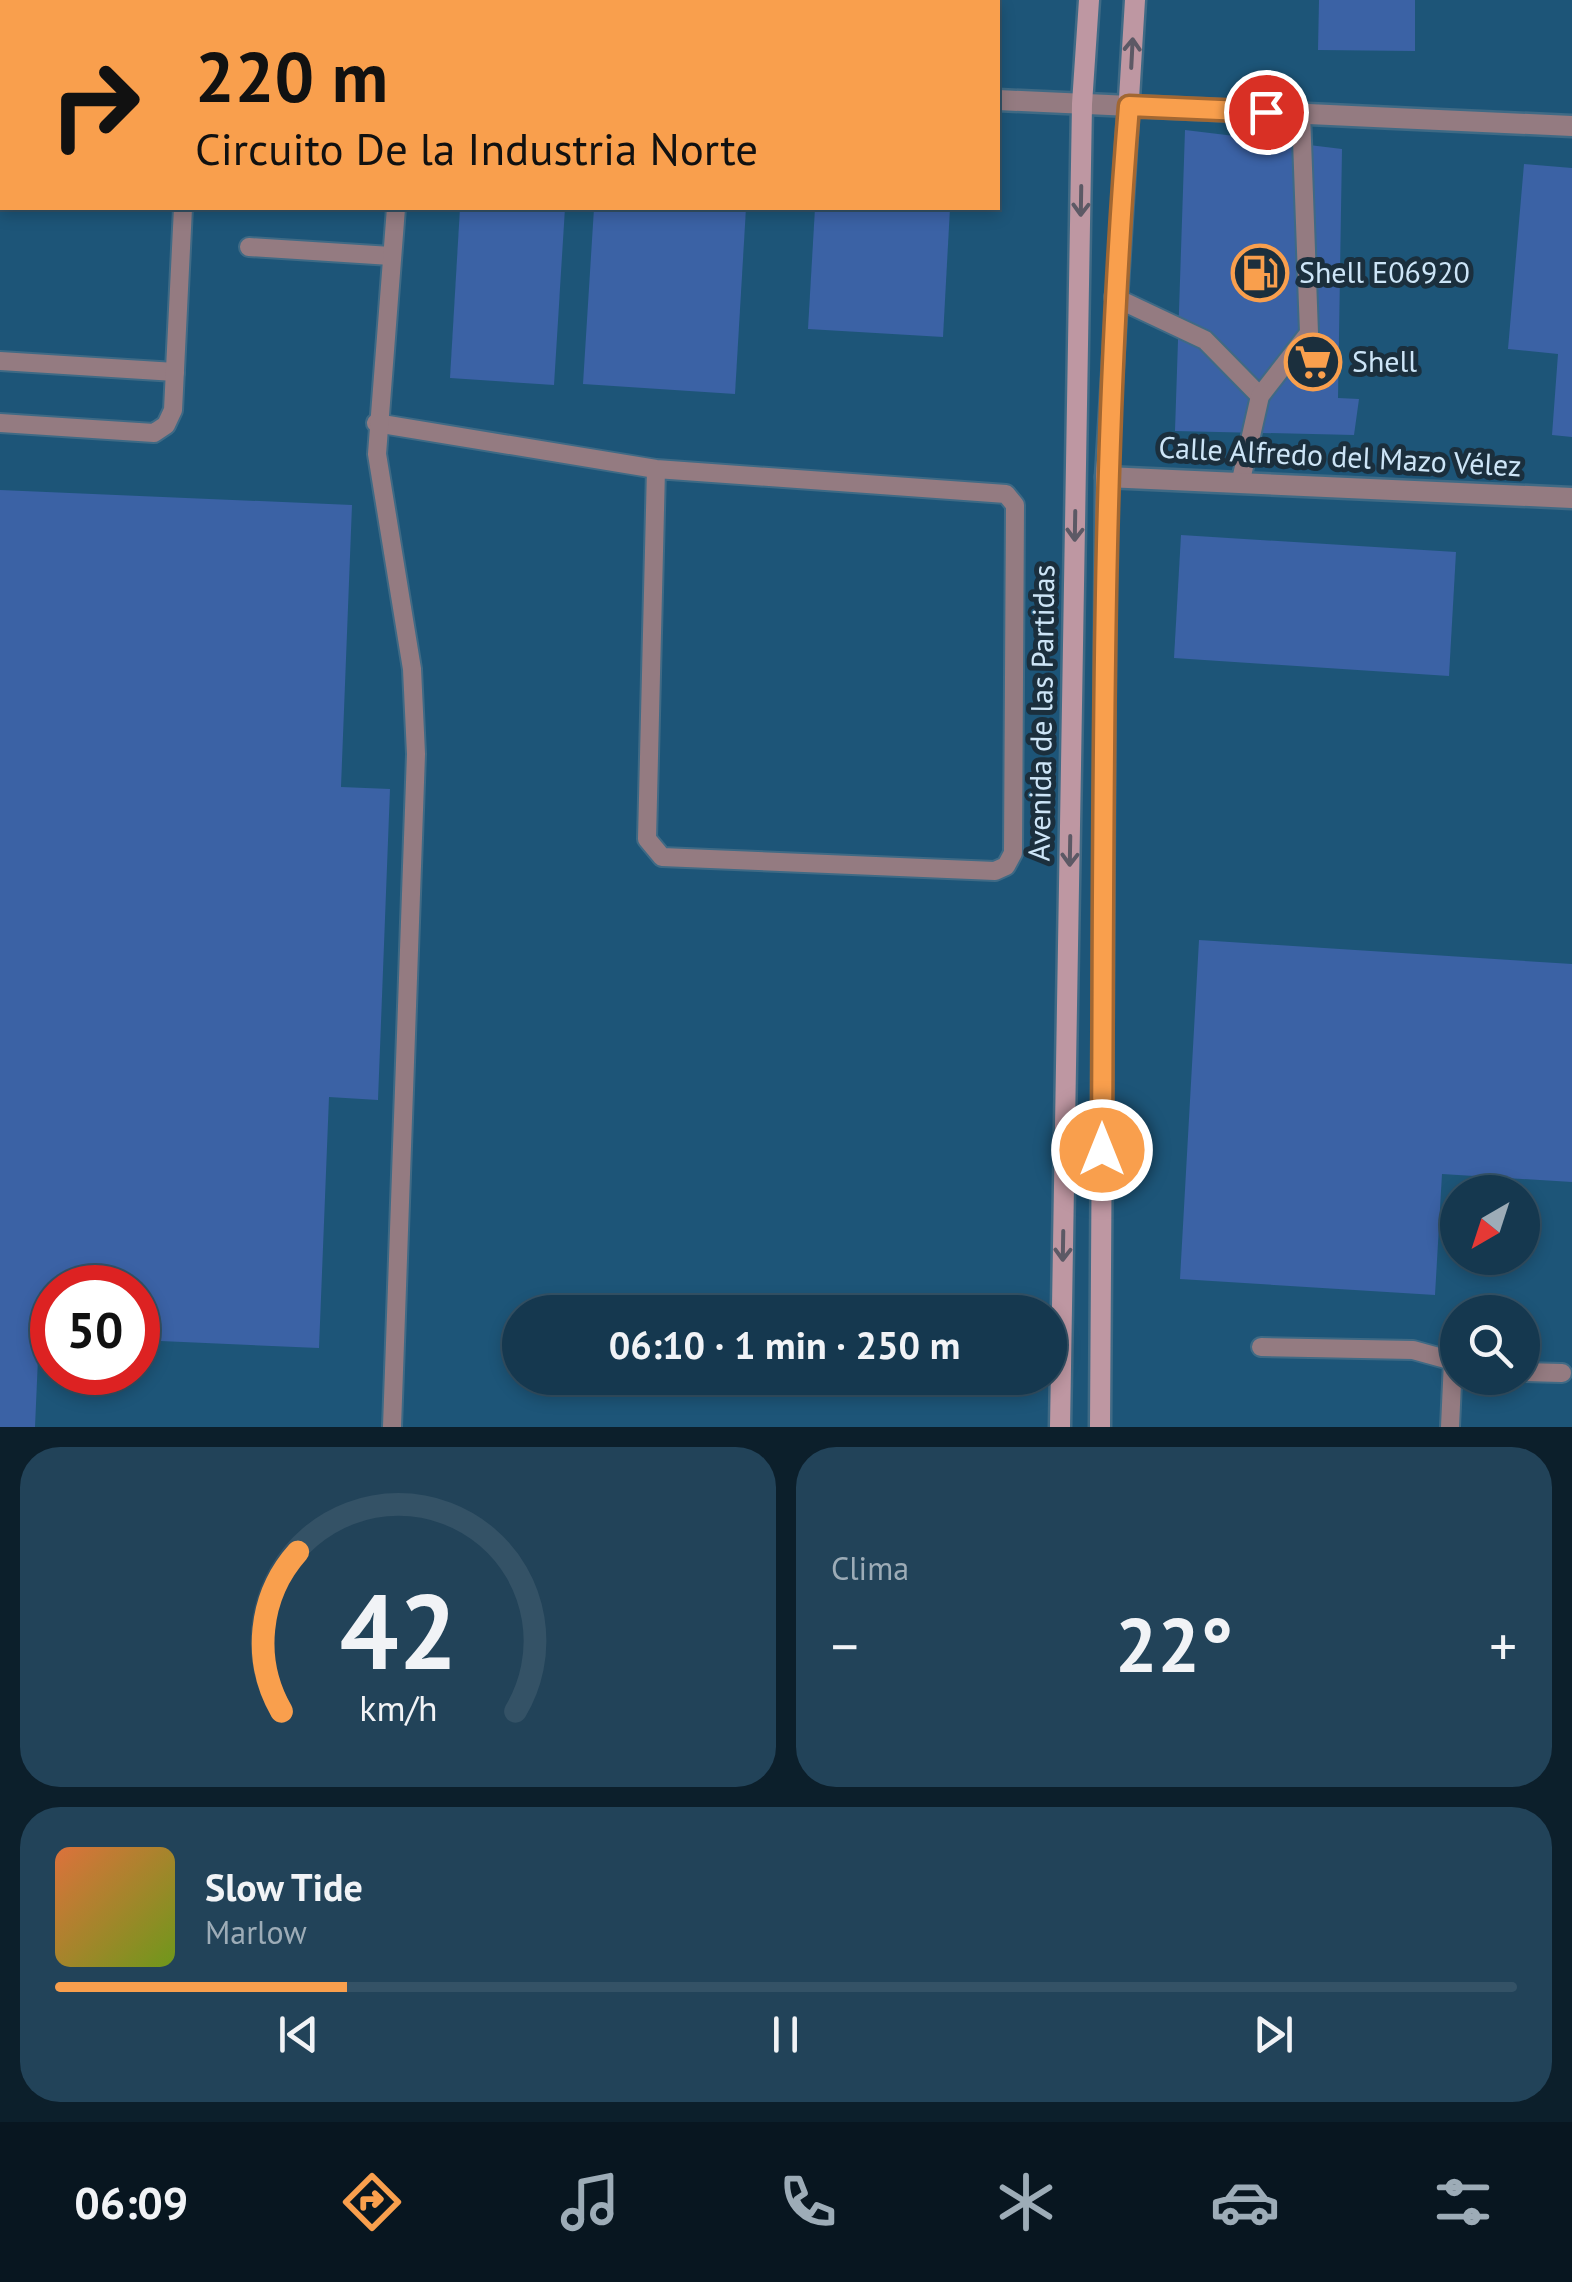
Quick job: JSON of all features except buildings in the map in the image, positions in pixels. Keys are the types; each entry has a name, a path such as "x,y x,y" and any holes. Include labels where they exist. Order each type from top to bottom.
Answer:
{"main road":[{"name":"Avenida de las Partidas","path":"1060,1427 1082,104 1088,0"},
{"name":"Avenida de las Partidas","path":"1100,1427 1106,477 1134,0"}],"street":[{"path":"1000,100 1572,126"},
{"name":"Calle Alfredo del Mazo Vélez","path":"1106,477 1241,480 1572,498"}],"lane":[{"path":"1241,480 1260,396 1309,332 1301,113"},
{"path":"0,424 154,433 166,425 173,410 183,210"},
{"path":"392,1427 416,754 412,669 381,498 376,422 396,210"},
{"path":"248,246 391,256"},
{"path":"1114,296 1205,340 1260,396"},
{"path":"0,361 174,372"},
{"path":"376,422 656,469 1006,494 1015,505 1013,853 1006,866 995,871 682,858 662,857 652,850 647,839 656,469"},
{"path":"1261,1347 1413,1350 1440,1357"},
{"path":"1540,1372 1562,1373"},
{"path":"1450,1427 1453,1395"}],"shaded area":[{"path":"1000,0 1572,0 1572,1427 0,1427 0,210 1000,210"}],"place":[{"name":"Shell E06920","path":"1260,273"},
{"name":"Shell","path":"1313,362"}],"route":[{"path":"1102,1150 1106,477 1114,296 1129,106 1266,112"}]}
